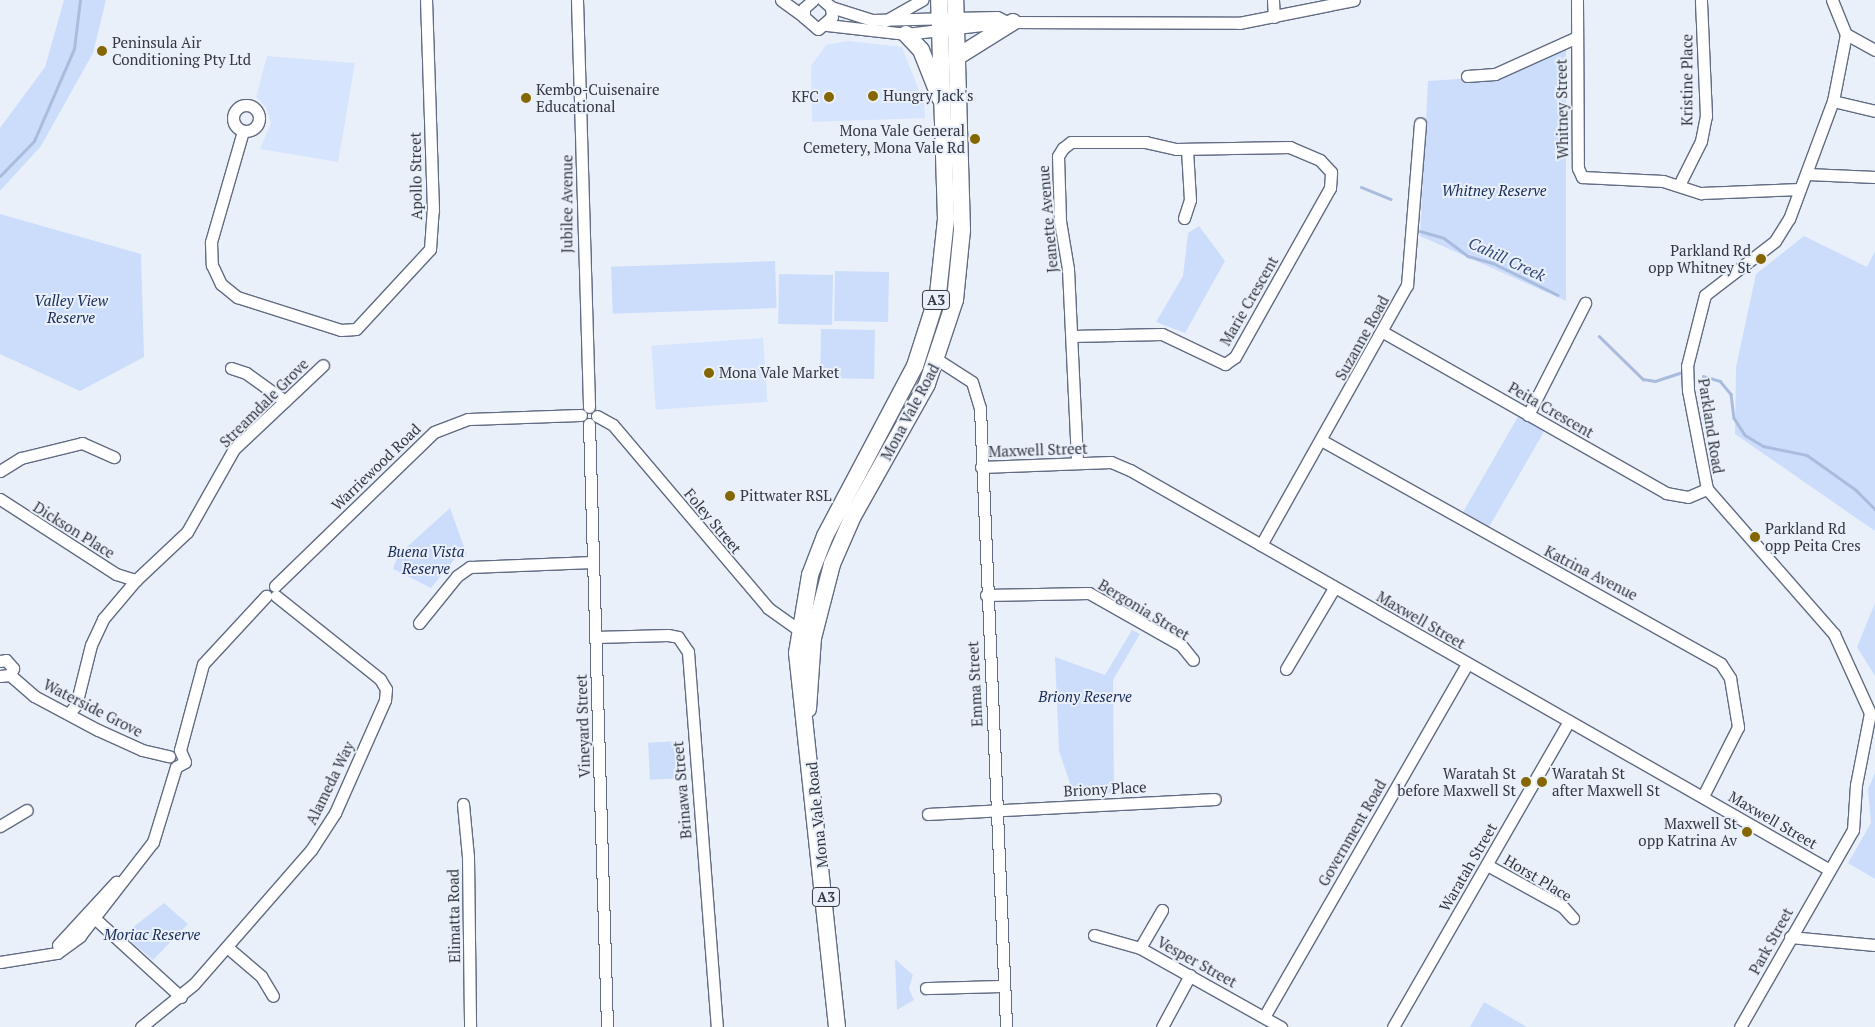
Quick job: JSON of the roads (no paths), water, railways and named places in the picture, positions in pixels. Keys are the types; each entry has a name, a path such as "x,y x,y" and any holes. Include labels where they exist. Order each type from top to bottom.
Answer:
{"highway":[{"name":"Mona Vale Road","path":"806,635 832,564 853,516 938,360 962,259 957,57 939,0"},
{"name":"Mona Vale Road","path":"837,1027 807,722 806,635 810,575 825,536 909,378 938,294 946,219 943,102 948,24 955,0"},
{"path":"957,57 1010,22"},
{"path":"906,34 921,50 943,102"},
{"path":"909,378 930,360 938,360 934,349 938,294"}],"street":[{"name":"Apollo Street","path":"243,130 211,242 212,265 221,284 236,298 341,330 360,324 430,249 433,210 426,0"},
{"name":"Jubilee Avenue","path":"577,0 584,411"},
{"path":"782,0 813,28 827,26 906,34 948,24"},
{"path":"804,18 810,0"},
{"path":"885,21 922,0"},
{"path":"1273,0 1274,17"},
{"path":"827,26 827,4 860,18 948,24 1010,22 1239,23 1354,0"},
{"name":"Whitney Street","path":"1577,0 1578,168 1582,177 1679,185 1702,193 1800,189"},
{"name":"Kristine Place","path":"1679,185 1701,141 1706,116 1702,0"},
{"path":"1832,0 1846,34 1875,50"},
{"name":"Parkland Road","path":"1828,869 1853,830 1869,708 1834,634 1707,489 1687,385 1701,302 1775,241 1807,174 1833,100 1846,34"},
{"path":"1468,76 1494,74 1577,37"},
{"path":"1833,100 1875,111"},
{"name":"Suzanne Road","path":"1261,545 1383,332 1407,285 1412,260 1420,124"},
{"name":"Jeanette Avenue","path":"1077,463 1072,336 1058,156 1071,142 1146,142 1187,149 1290,147 1320,160 1331,172 1330,188"},
{"path":"1184,218 1190,200 1187,149"},
{"path":"1807,174 1875,177"},
{"name":"Marie Crescent","path":"1072,336 1162,334 1225,364 1235,357 1330,188"},
{"path":"1528,414 1585,303"},
{"name":"Peita Crescent","path":"1383,332 1666,493 1688,497 1707,489"},
{"name":"Emma Street","path":"938,360 964,374 977,392 1006,1027"},
{"name":"Streamdale Grove","path":"70,712 76,705 91,645 103,619 136,580 187,532 234,449 323,365"},
{"path":"231,368 246,373 285,401"},
{"name":"Foley Street","path":"584,411 593,420 613,425 768,608 806,635"},
{"name":"Warriewood Road","path":"176,767 185,762 180,750 203,664 434,432 468,419 584,411"},
{"name":"Vineyard Street","path":"593,420 593,562 607,1027"},
{"name":"Katrina Avenue","path":"1321,440 1721,664 1730,678 1738,727 1702,796"},
{"path":"0,471 21,458 82,443 114,457"},
{"name":"Maxwell Street","path":"981,467 1111,462 1130,470 1828,869"},
{"name":"Dickson Place","path":"0,499 116,574 136,580"},
{"path":"419,623 457,576 470,567 593,562"},
{"path":"1286,669 1334,588"},
{"name":"Alameda Way","path":"141,1027 181,997 227,947 330,823 386,694 376,674 272,593"},
{"name":"Bergonia Street","path":"986,595 1089,593 1181,645 1192,660"},
{"name":"Brinawa Street","path":"595,637 668,635 678,637 688,652 717,1027"},
{"path":"1,657 11,663 5,675"},
{"name":"Government Road","path":"1264,1017 1467,664"},
{"name":"Waterside Grove","path":"5,675 34,696 70,712 124,742 169,756"},
{"name":"Waratah Street","path":"1393,1027 1569,721"},
{"path":"0,962 66,948 140,860 159,829 176,767 169,756 180,750"},
{"name":"Briony Place","path":"928,814 1215,799"},
{"name":"Elimatta Road","path":"463,804 468,857 470,1027"},
{"path":"0,826 27,810"},
{"name":"Horst Place","path":"1487,865 1563,907 1572,918"},
{"name":"Park Street","path":"1740,1027 1828,869"},
{"path":"1140,948 1162,910"},
{"path":"92,916 181,997"},
{"name":"Vesper Street","path":"1094,935 1140,948 1281,1027"},
{"path":"1790,937 1875,945"},
{"path":"227,947 261,976 273,996"},
{"path":"1162,1027 1190,975"},
{"path":"926,988 1004,986"}],"waterway":[{"path":"0,176 34,141 74,49 80,0"},
{"name":"Cahill Creek","path":"1361,187 1391,199"},
{"name":"Cahill Creek","path":"1420,231 1444,238 1468,256 1493,263 1558,295"},
{"name":"Cahill Creek","path":"1599,336 1643,379 1655,381 1680,373"},
{"name":"Cahill Creek","path":"1703,376 1720,381 1731,394 1734,418 1745,435 1763,446 1807,455 1856,490 1875,509"}],"place":[{"name":"Peninsula Air Conditioning Pty Ltd","path":"102,51"},
{"name":"Hungry Jack's","path":"873,96"},
{"name":"KFC","path":"829,97"},
{"name":"Kembo-Cuisenaire Educational","path":"526,98"},
{"name":"Mona Vale General Cemetery, Mona Vale Rd","path":"975,139"},
{"name":"Parkland Rd opp Whitney St","path":"1761,259"},
{"name":"Mona Vale Market","path":"709,373"},
{"name":"Pittwater RSL","path":"730,496"},
{"name":"Parkland Rd opp Peita Cres","path":"1755,537"},
{"name":"Waratah St before Maxwell St","path":"1526,782"},
{"name":"Waratah St after Maxwell St","path":"1542,782"},
{"name":"Maxwell St opp Katrina Av","path":"1747,832"}],"park label":[{"name":"Whitney Reserve","path":"1494,191"},
{"name":"Valley View Reserve","path":"71,308"},
{"name":"Buena Vista Reserve","path":"426,560"},
{"name":"Briony Reserve","path":"1085,697"},
{"name":"Moriac Reserve","path":"152,935"}]}
